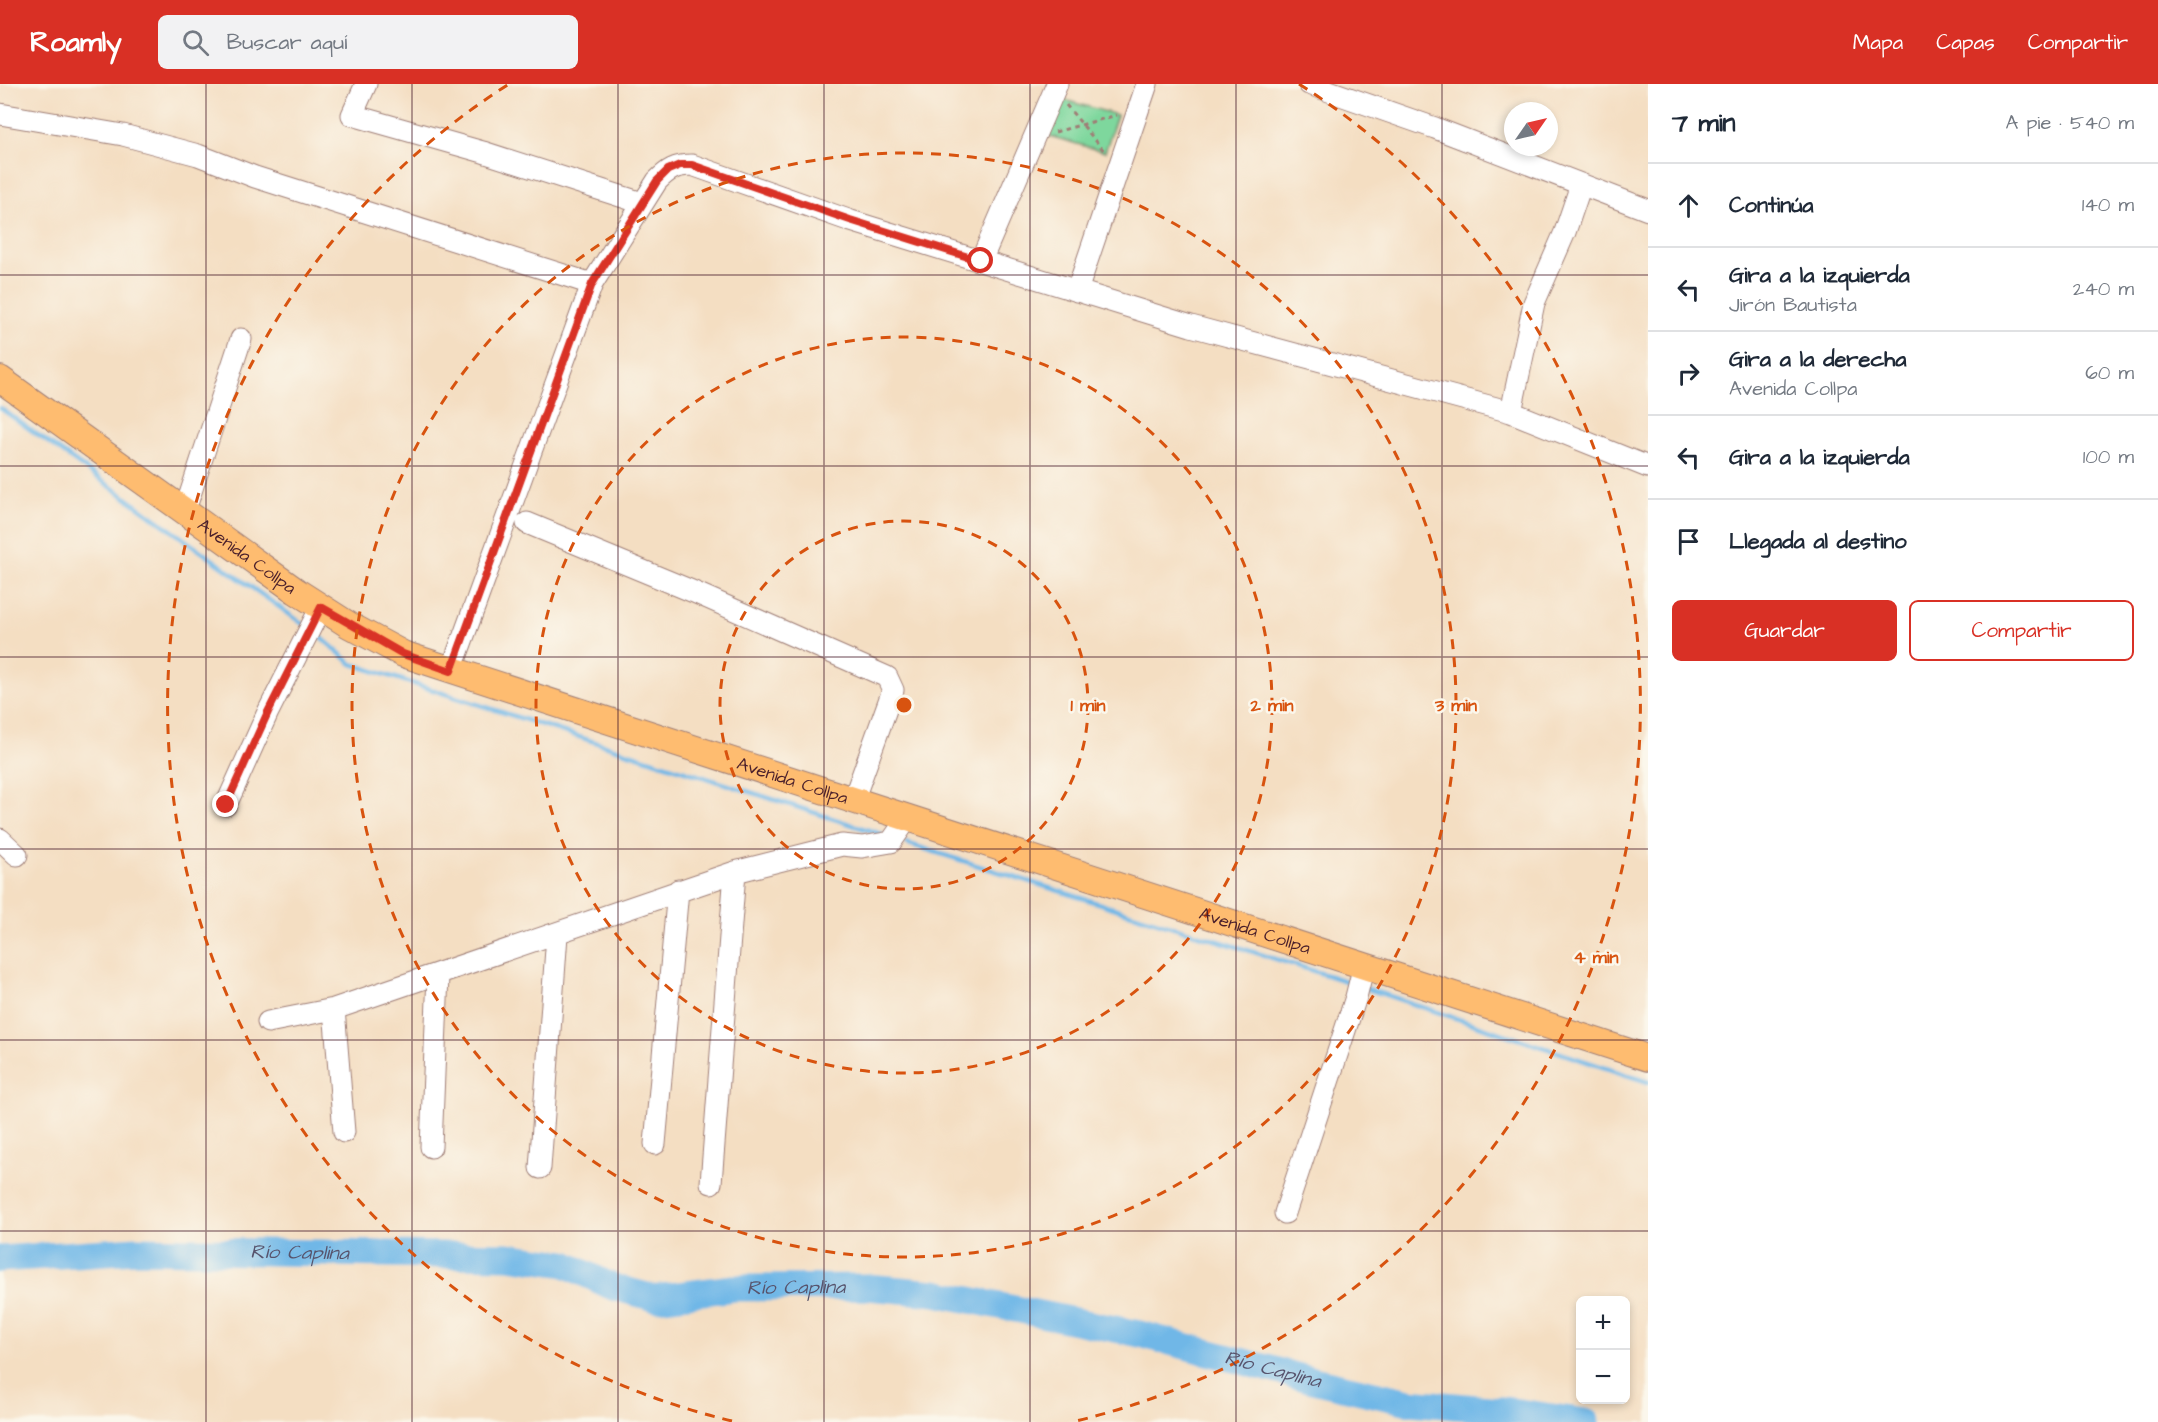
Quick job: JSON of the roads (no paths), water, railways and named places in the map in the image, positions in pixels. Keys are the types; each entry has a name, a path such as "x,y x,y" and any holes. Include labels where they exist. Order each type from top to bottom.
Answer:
{"main road":[{"name":"Avenida Collpa","path":"0,379 321,607 403,654 1648,1058"}],"street":[{"path":"366,84 352,115 483,152 642,203"},
{"path":"1077,291 1147,84"},
{"path":"1309,84 1435,128 1648,210"},
{"path":"981,261 1059,91"},
{"path":"0,114 123,135 198,155 265,180 592,284"},
{"path":"451,671 592,284 642,203 668,170 680,165 701,168 850,220 1191,326 1510,412 1648,466"},
{"path":"1510,412 1534,303 1565,232 1581,184"},
{"path":"185,510 241,339"},
{"path":"527,523 694,591 887,677 893,690 853,801"},
{"path":"226,805 268,712 321,607"},
{"path":"268,1022 334,1009 557,935 678,890 735,872 842,845 862,847 891,842 907,819"},
{"path":"0,839 17,855"},
{"path":"711,1183 735,872"},
{"path":"655,1144 678,890"},
{"path":"540,1168 557,935"},
{"path":"1286,1213 1356,997 1364,964"},
{"path":"431,1147 438,975"},
{"path":"334,1009 344,1132"}],"waterway":[{"path":"0,408 303,624"},
{"path":"316,633 352,664 881,834"},
{"path":"906,843 1352,983"},
{"path":"1365,988 1648,1082"},
{"name":"Río Caplina","path":"0,1259 137,1250 508,1256 565,1264 613,1287 655,1298 734,1288 867,1287 935,1293 1140,1334 1304,1378 1409,1402 1512,1411 1586,1422"}]}
